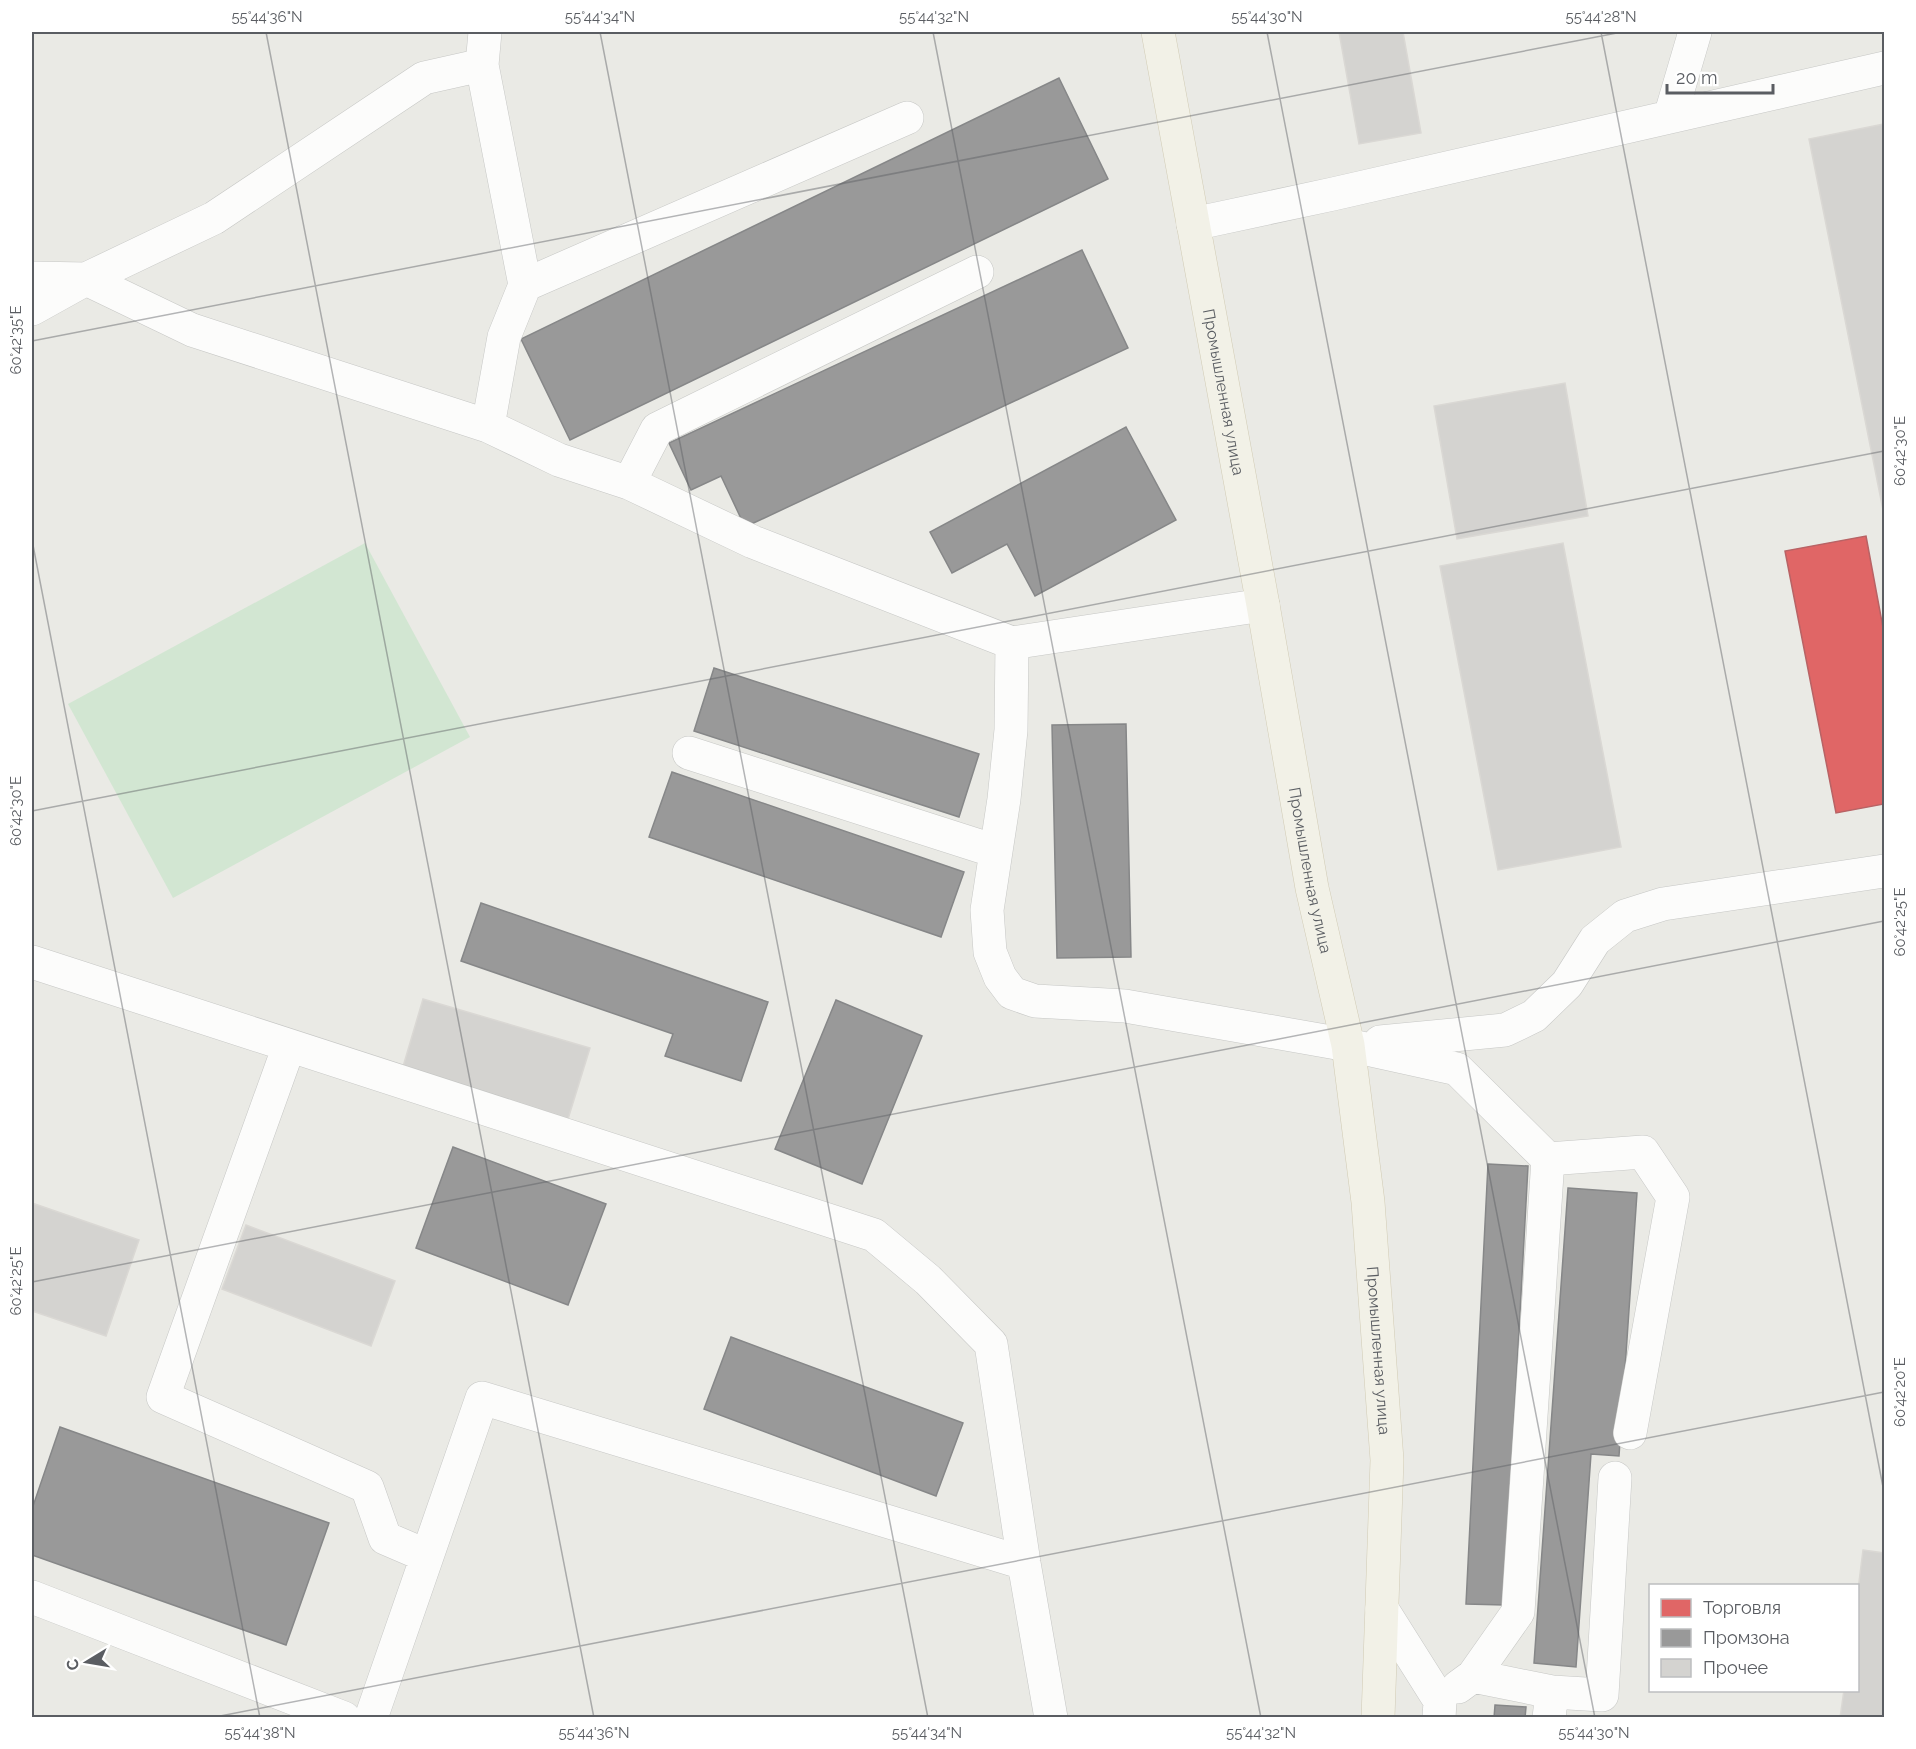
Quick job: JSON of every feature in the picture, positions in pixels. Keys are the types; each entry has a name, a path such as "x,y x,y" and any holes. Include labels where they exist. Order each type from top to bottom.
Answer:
{"main road":[{"name":"Промышленная улица","path":"1158,32 1263,605 1312,888 1348,1045 1368,1203 1387,1460 1378,1718"}],"lane":[{"path":"485,32 482,65 525,285 504,337 488,426"},
{"path":"1670,117 1695,32"},
{"path":"32,309 86,279 214,218 424,78 482,65"},
{"path":"1193,224 1884,68"},
{"path":"525,285 907,118"},
{"path":"629,483 657,429 977,272"},
{"path":"32,278 86,279 192,330 488,426 559,459 629,483 753,542 1012,643 1263,605"},
{"path":"1012,643 1011,730 1004,799 987,910 990,952 1000,977 1012,993 1035,1001 1125,1006 1348,1045 1457,1069 1548,1159 1643,1152 1674,1197 1630,1433"},
{"path":"689,753 995,851"},
{"path":"1348,1045 1505,1030 1534,1016 1567,984 1595,940 1625,916 1664,904 1884,870"},
{"path":"32,962 874,1235 928,1280 991,1344 1024,1563 1051,1718"},
{"path":"289,1046 163,1397 367,1487 384,1538 427,1556"},
{"path":"1382,1609 1439,1709 1473,1676 1518,1612 1548,1159"},
{"path":"371,1718 482,1398 1024,1563"},
{"path":"1473,1676 1550,1705 1602,1695 1615,1478"},
{"path":"32,1597 344,1718"}],"green space":[{"path":"365,543 470,737 173,898 68,704"}],"building: Торговля":[{"path":"1866,536 1884,633 1884,804 1836,813 1785,551"}],"building: Промзона":[{"path":"1059,78 1108,179 570,440 521,339"},
{"path":"1082,250 1128,348 745,527 721,476 691,490 669,443"},
{"path":"1126,427 1176,520 1035,596 1007,544 952,573 930,532"},
{"path":"714,668 979,754 959,817 694,731"},
{"path":"1126,724 1131,957 1057,958 1052,725"},
{"path":"672,772 964,872 941,937 649,837"},
{"path":"481,903 768,1002 741,1081 665,1056 673,1034 461,961"},
{"path":"836,1000 922,1036 862,1184 775,1149"},
{"path":"453,1147 606,1204 568,1305 416,1248"},
{"path":"1488,1164 1528,1166 1504,1605 1466,1604"},
{"path":"1568,1188 1637,1193 1619,1456 1591,1454 1576,1667 1534,1663"},
{"path":"731,1337 963,1423 936,1496 704,1409"},
{"path":"60,1427 329,1523 286,1645 32,1555 32,1509"},
{"path":"1495,1705 1526,1707 1525,1718 1494,1718"}],"building: Прочее":[{"path":"1339,32 1403,32 1421,133 1359,144"},
{"path":"1884,124 1884,509 1883,510 1809,139"},
{"path":"1565,383 1588,516 1457,539 1434,406"},
{"path":"1563,543 1621,847 1498,870 1440,566"},
{"path":"423,999 590,1048 568,1119 402,1070"},
{"path":"32,1203 139,1240 106,1336 32,1311"},
{"path":"246,1225 395,1281 371,1346 222,1289"},
{"path":"1863,1550 1884,1553 1884,1718 1840,1718 1844,1692 1859,1692 1859,1584"}]}
